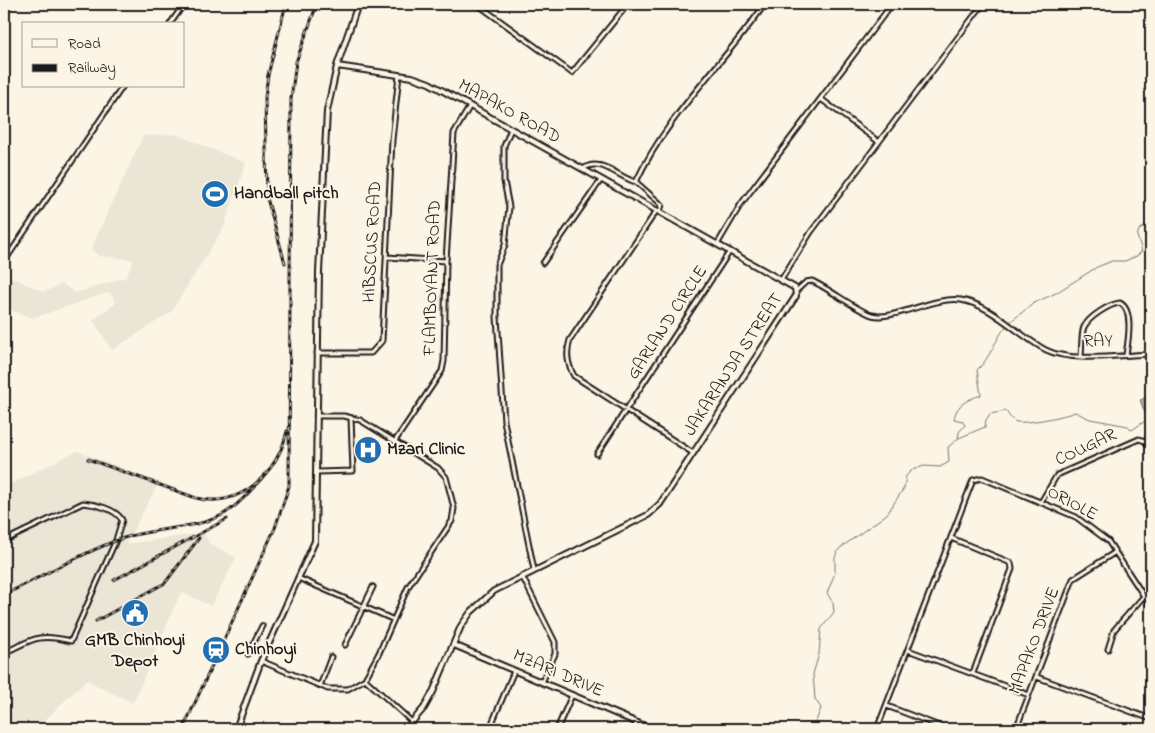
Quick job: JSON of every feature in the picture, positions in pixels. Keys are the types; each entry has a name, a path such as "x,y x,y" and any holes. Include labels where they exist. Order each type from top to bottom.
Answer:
{"street":[{"path":"171,22 184,4"},
{"path":"245,729 237,728 261,660 315,541 317,353 327,111 337,66 358,4"},
{"path":"477,4 572,73 628,4"},
{"path":"636,182 663,138 705,79 765,4"},
{"path":"718,243 741,204 892,4"},
{"path":"781,280 810,232 983,4"},
{"name":"MAPAKO ROAD","path":"337,66 412,77 429,83 583,168 601,180 718,243 795,288 796,291"},
{"name":"HIBSCUS ROAD","path":"317,353 371,353 378,348 382,341 392,140 399,75"},
{"path":"4,262 122,88"},
{"path":"821,99 879,142"},
{"name":"FLAMBOYANT ROAD","path":"396,442 442,371 446,261 454,133 470,105"},
{"path":"511,128 504,146 504,181 509,207 505,244 497,265 497,317 504,421 534,570"},
{"path":"583,168 594,163 599,164 626,180 636,182 656,198 662,206 570,340 566,351 568,366 574,376 692,453"},
{"path":"543,264 601,180"},
{"name":"GARLAND CIRCLE","path":"598,454 730,251"},
{"path":"387,257 446,261"},
{"name":"RAY","path":"796,291 806,282 812,282 873,315 892,313 940,300 963,300 992,313 1046,350 1065,356 1151,354"},
{"name":"JAKARANDA STREAT","path":"406,729 424,708 433,692 461,626 471,612 494,591 648,515 660,504 796,296 796,291"},
{"path":"1080,356 1084,328 1102,310 1112,304 1120,303 1126,311 1128,327 1126,355"},
{"path":"261,660 328,689 348,689 364,679 379,653 392,619 408,587 452,521 454,508 446,477 438,468 360,420 317,416"},
{"path":"317,472 353,471 350,418"},
{"name":"COUGAR","path":"1041,502 1057,475 1139,439 1145,440 1151,450"},
{"name":"ORIOLE","path":"951,538 973,480 982,478 1076,517 1108,541 1114,553 1151,607"},
{"path":"4,541 83,503 93,504 121,516 122,520 116,540 71,641 50,636 37,636 4,653"},
{"path":"877,729 951,538 1012,563 1012,569 973,674"},
{"name":"MAPAKO DRIVE","path":"1016,729 1073,579 1114,553"},
{"path":"522,576 555,642 555,654 542,682"},
{"path":"298,578 392,619"},
{"path":"344,645 372,587"},
{"path":"1108,649 1114,630 1145,598 1151,596"},
{"path":"248,654 262,626"},
{"name":"MZARI DRIVE","path":"454,645 652,729"},
{"path":"908,650 1029,695"},
{"path":"320,686 331,657"},
{"path":"490,728 514,671"},
{"path":"1037,676 1151,719"},
{"path":"364,679 412,722"},
{"path":"556,729 572,695"},
{"path":"887,706 947,729"},
{"path":"633,729 637,723"}],"shaded area":[{"path":"175,134 246,163 224,227 171,312 112,350 93,320 116,303 110,292 33,318 4,308 4,274 44,292 62,284 76,293 126,277 134,260 99,256 91,249 143,136"},
{"path":"1151,395 1151,429 1140,400"},
{"path":"77,451 159,482 126,544 204,533 209,543 236,558 211,606 181,592 133,703 86,680 41,724 42,729 15,729 14,726 4,728 4,487"}],"waterway":[{"path":"1010,322 1034,303 1056,293 1097,267 1112,261 1125,261 1137,256 1142,251 1137,236 1139,230 1149,224 1151,203"},
{"path":"813,729 821,708 815,699 813,674 819,654 821,629 834,612 833,603 827,593 835,573 835,557 839,549 887,514 904,488 906,476 912,470 924,466 940,467 949,462 948,447 958,439 959,432 965,425 962,421 954,419 957,409 972,398 981,395 977,370 1007,325"},
{"path":"959,438 985,427 986,420 990,414 1006,411 1017,422 1029,422 1064,416 1075,412 1090,419 1128,426 1132,430 1148,419"}],"railway":[{"path":"285,263 267,198 265,97 268,75 286,4"},
{"path":"183,729 275,528 289,486 291,99 296,62 317,4"},
{"path":"88,459 196,498 212,500 228,498 242,493 266,474 275,461 287,431"},
{"path":"4,595 75,559 118,540 144,533 197,524 222,515 239,503 262,478"},
{"path":"114,580 227,519"},
{"path":"96,621 165,583 199,538"}],"place":[{"name":"Handball pitch","path":"215,194"},
{"name":"Mzari Clinic","path":"368,450"},
{"name":"GMB Chinhoyi Depot","path":"135,613"},
{"name":"Chinhoyi","path":"216,650"}]}
